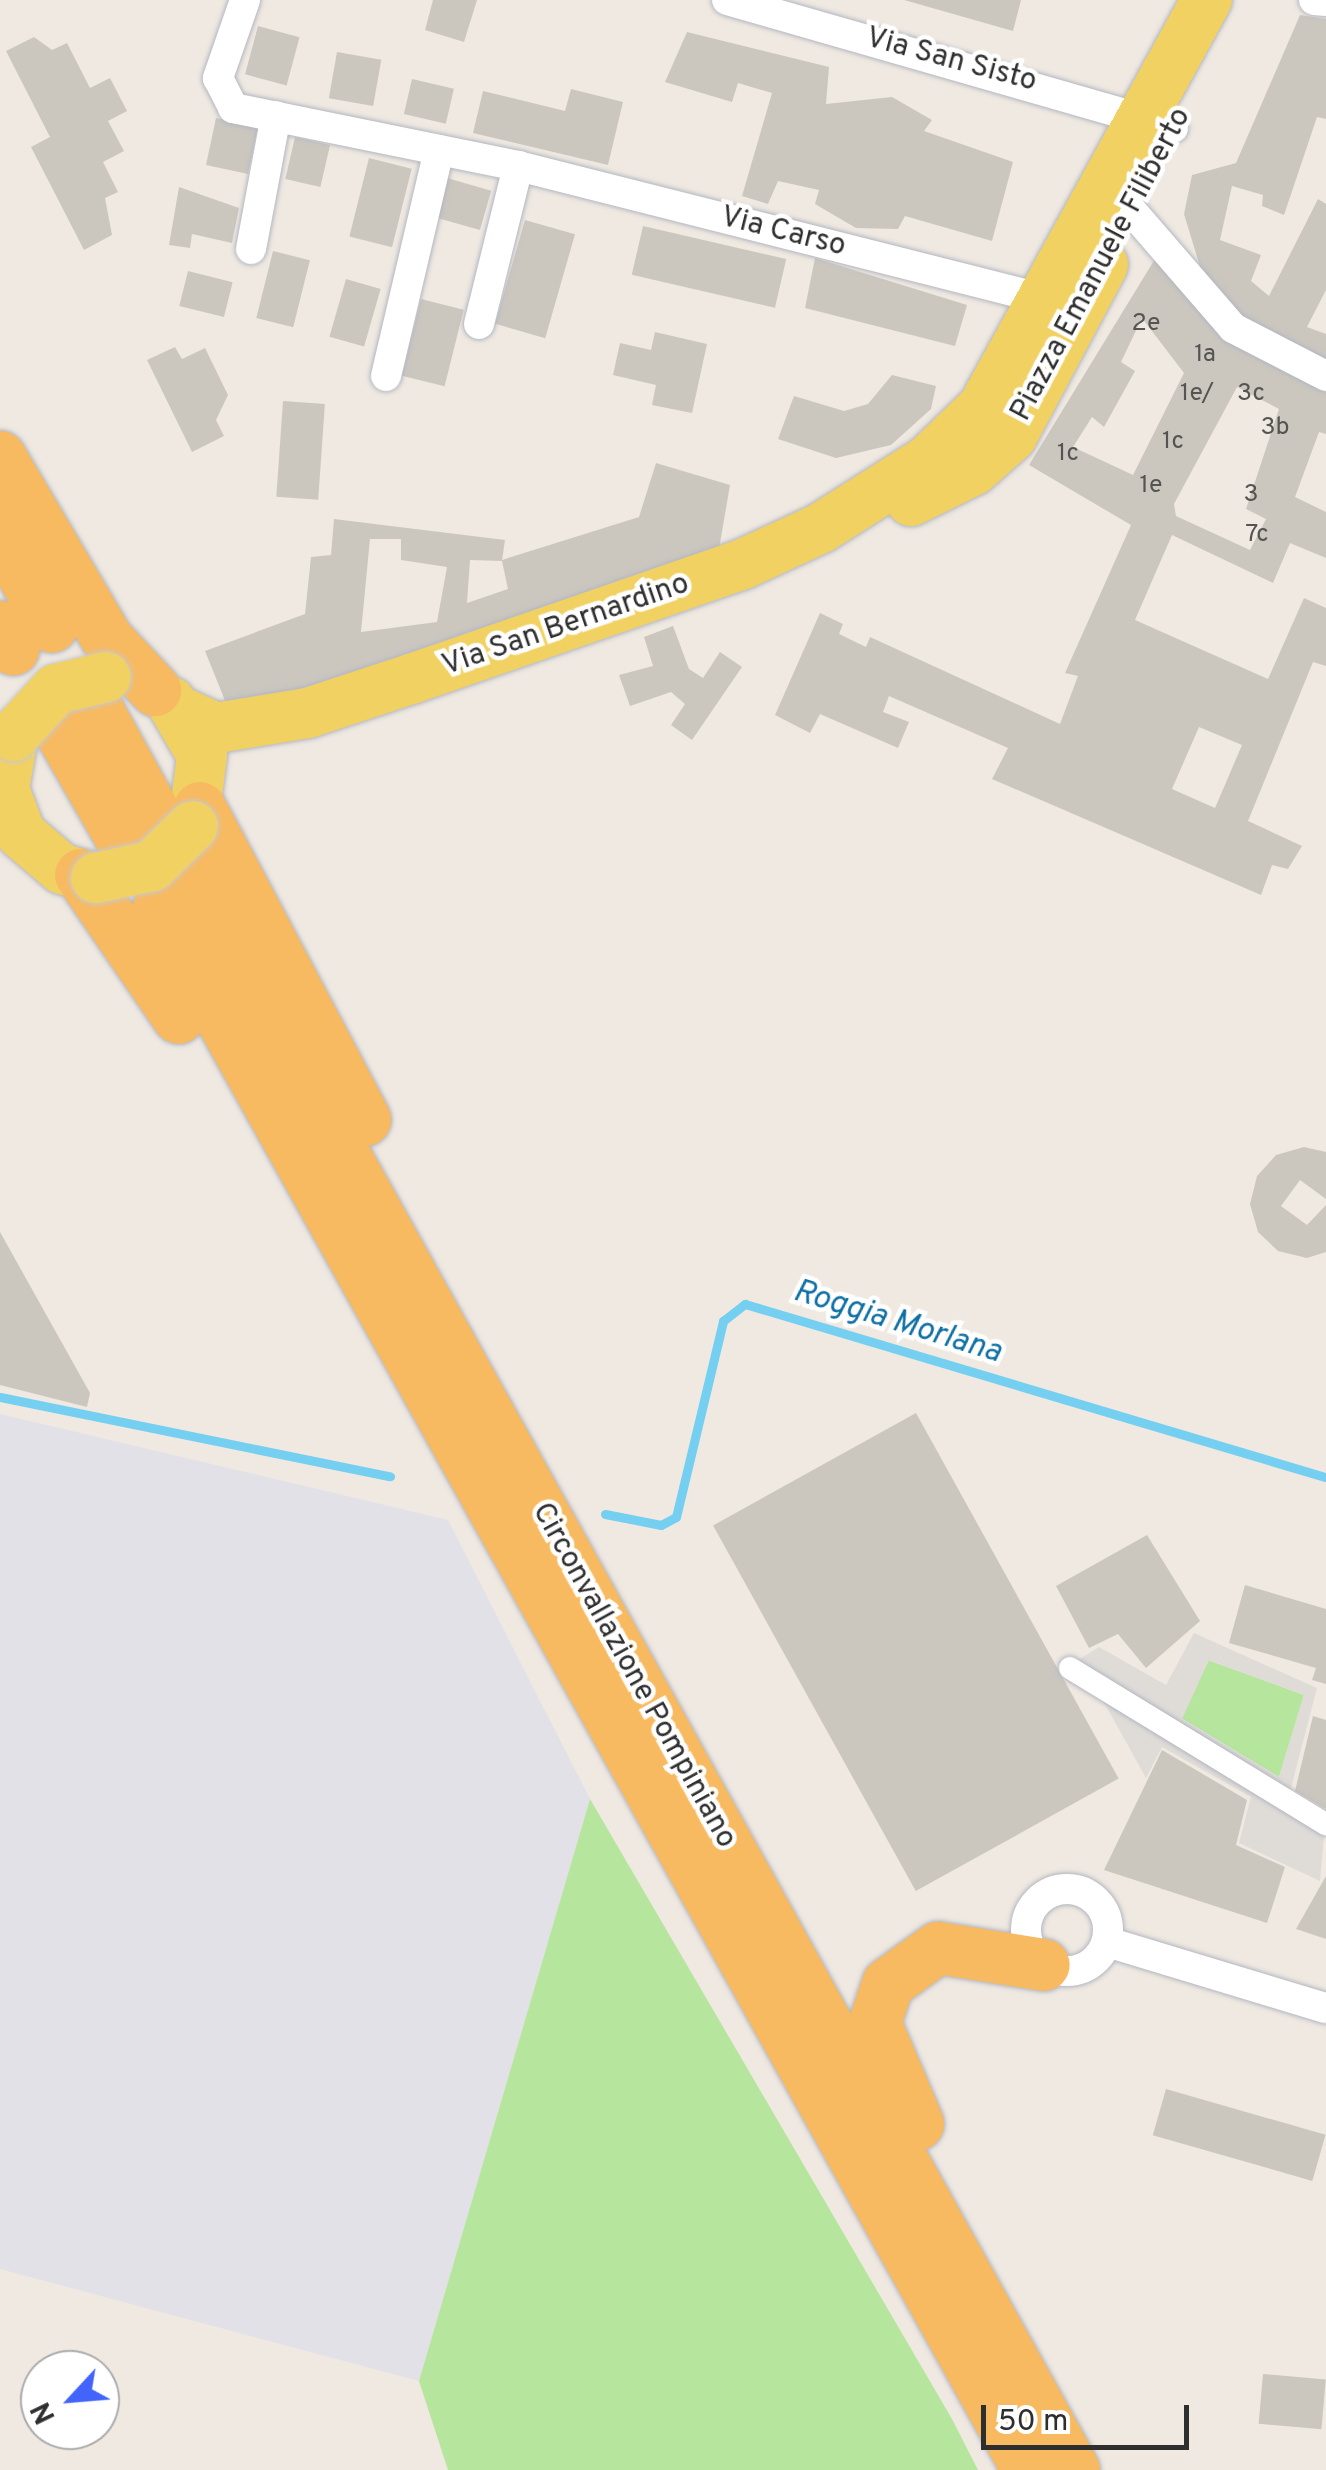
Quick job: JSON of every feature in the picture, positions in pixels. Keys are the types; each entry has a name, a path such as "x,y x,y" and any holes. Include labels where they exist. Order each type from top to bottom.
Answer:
{"highway":[{"path":"0,456 114,648 76,716 111,777 152,835 729,1798 778,1937"},
{"path":"0,532 22,634"},
{"path":"152,835 146,958 556,1691 687,1862"},
{"name":"Circonvallazione Pompiniano","path":"1028,2470 687,1862 176,894 778,1937 1074,2470"},
{"path":"1044,1965 938,1948 902,1966 876,2023 1006,2350 1103,2470"}],"main road":[{"name":"Piazza Emanuele Filiberto","path":"822,528 854,525 992,457 1037,400 1130,209 1207,0"},
{"name":"Piazza Emanuele Filiberto","path":"822,528 958,438 1241,0"},
{"name":"Via San Bernardino","path":"76,716 216,728 308,713 740,565 822,528"},
{"name":"Via San Bernardino","path":"152,835 248,746 308,713"},
{"path":"76,716 197,739 152,835 20,834 4,789 76,716"}],"street":[{"name":"Via Carso","path":"244,0 220,97 276,116 518,166 1048,300"},
{"name":"Via San Sisto","path":"727,0 1160,121"},
{"path":"1314,0 1326,1"},
{"path":"252,249 276,116"},
{"path":"386,376 438,150"},
{"path":"479,324 518,166"},
{"path":"1130,209 1233,328 1326,376"},
{"path":"1070,1668 1326,1824"},
{"path":"1053,1890 1096,1901 1107,1942 1078,1970 1044,1965 1025,1930 1033,1906 1053,1890"},
{"path":"1107,1942 1326,2008"}],"shaded area":[{"path":"0,1414 448,1520 590,1799 419,2381 0,2269"},
{"path":"1194,1633 1317,1688 1290,1792 1326,1813 1320,1881 1239,1843 1251,1797 1162,1747 1146,1778 1080,1659 1099,1647 1166,1685","holes":["1209,1660 1304,1695 1279,1777 1182,1719"]}],"green space":[{"path":"1208,1660 1304,1695 1279,1777 1181,1718"},
{"path":"590,1799 952,2419 978,2470 448,2470 419,2381"}],"building":[{"path":"433,0 477,0 464,42 425,30"},
{"path":"904,0 1021,0 1013,31"},
{"path":"1300,15 1326,19 1326,119 1317,117 1284,215 1262,206 1263,195 1232,186 1220,240 1261,255 1251,281 1269,296 1318,199 1326,204 1326,290 1307,327 1326,334 1326,366 1236,317 1205,283 1184,214 1192,175 1236,163"},
{"path":"258,26 300,37 287,85 245,74"},
{"path":"687,32 829,67 826,104 892,97 932,120 924,131 1013,162 992,241 905,216 898,229 856,228 815,204 819,190 778,181 768,204 742,196 772,93 738,83 732,102 665,82"},
{"path":"34,37 52,50 67,43 90,88 110,78 127,111 108,121 124,151 103,162 118,192 105,198 112,235 84,250 31,147 50,137 6,51"},
{"path":"337,52 381,60 373,106 329,98"},
{"path":"412,79 454,89 446,124 404,114"},
{"path":"571,89 623,102 608,165 473,133 483,91 565,111"},
{"path":"216,118 258,127 248,174 206,165"},
{"path":"295,137 330,145 320,187 285,179"},
{"path":"369,158 412,169 392,247 349,237"},
{"path":"447,178 491,191 480,230 436,217"},
{"path":"179,187 239,208 232,243 192,234 190,248 169,245"},
{"path":"525,220 575,234 545,338 495,324"},
{"path":"643,226 786,259 775,308 632,275"},
{"path":"273,251 310,260 293,327 256,318"},
{"path":"1158,254 1220,335 1326,387 1326,434 1319,432 1295,497 1326,512 1326,558 1290,543 1273,583 1172,535 1135,620 1268,679 1304,598 1326,608 1326,666 1313,662 1248,821 1302,846 1288,869 1272,865 1261,895 992,779 1008,748 889,696 883,712 909,722 898,748 820,714 810,733 775,715 820,613 843,624 839,634 866,647 870,637 1060,724 1078,676 1065,673 1131,525 1029,465","holes":["1142,318 1184,373 1133,475 1073,447 1092,417 1104,427 1135,371 1121,362","1237,387 1279,409 1246,509 1266,519 1250,550 1176,516 1174,504","1199,727 1242,745 1215,808 1172,789"]},
{"path":"815,258 967,305 955,346 805,308"},
{"path":"188,271 233,282 224,317 179,306"},
{"path":"346,279 381,289 364,347 329,337"},
{"path":"421,299 464,310 445,386 402,376"},
{"path":"655,332 707,344 692,413 652,405 656,385 613,375 620,343 651,350"},
{"path":"175,347 182,359 205,348 228,395 216,420 224,436 192,452 147,360"},
{"path":"892,375 936,386 931,409 891,445 836,458 778,439 794,396 844,411 868,404"},
{"path":"283,401 325,404 318,500 276,497"},
{"path":"656,463 730,485 718,555 230,713 205,651 305,614 311,557 331,555 334,519 505,540 502,560 639,517","holes":["370,539 401,539 401,560 447,567 437,622 361,632","470,560 502,561 508,589 467,603"]},
{"path":"673,626 689,669 703,678 720,652 742,667 692,740 671,725 685,704 671,692 630,706 619,675 653,666 644,637"},
{"path":"1304,1147 1326,1152 1326,1199 1300,1180 1281,1206 1307,1225 1326,1205 1326,1252 1307,1258 1278,1251 1258,1232 1250,1204 1257,1176 1276,1155"},
{"path":"0,1232 90,1393 87,1407 0,1385"},
{"path":"916,1413 1119,1779 916,1891 713,1525"},
{"path":"1147,1535 1200,1621 1146,1668 1118,1634 1089,1648 1056,1586"},
{"path":"1245,1585 1326,1609 1326,1684 1312,1680 1316,1668 1229,1643"},
{"path":"1313,1716 1326,1720 1326,1809 1295,1791"},
{"path":"1162,1750 1247,1800 1236,1845 1285,1867 1267,1923 1104,1870"},
{"path":"1326,1876 1326,1939 1296,1929"},
{"path":"1166,2089 1326,2135 1312,2181 1153,2135"},
{"path":"1263,2374 1326,2379 1321,2429 1259,2424"}],"waterway":[{"name":"Roggia Morlana","path":"605,1514 661,1525 676,1517 723,1321 745,1304 1325,1477"},
{"name":"Roggia Morlana","path":"0,1397 390,1476"}]}
